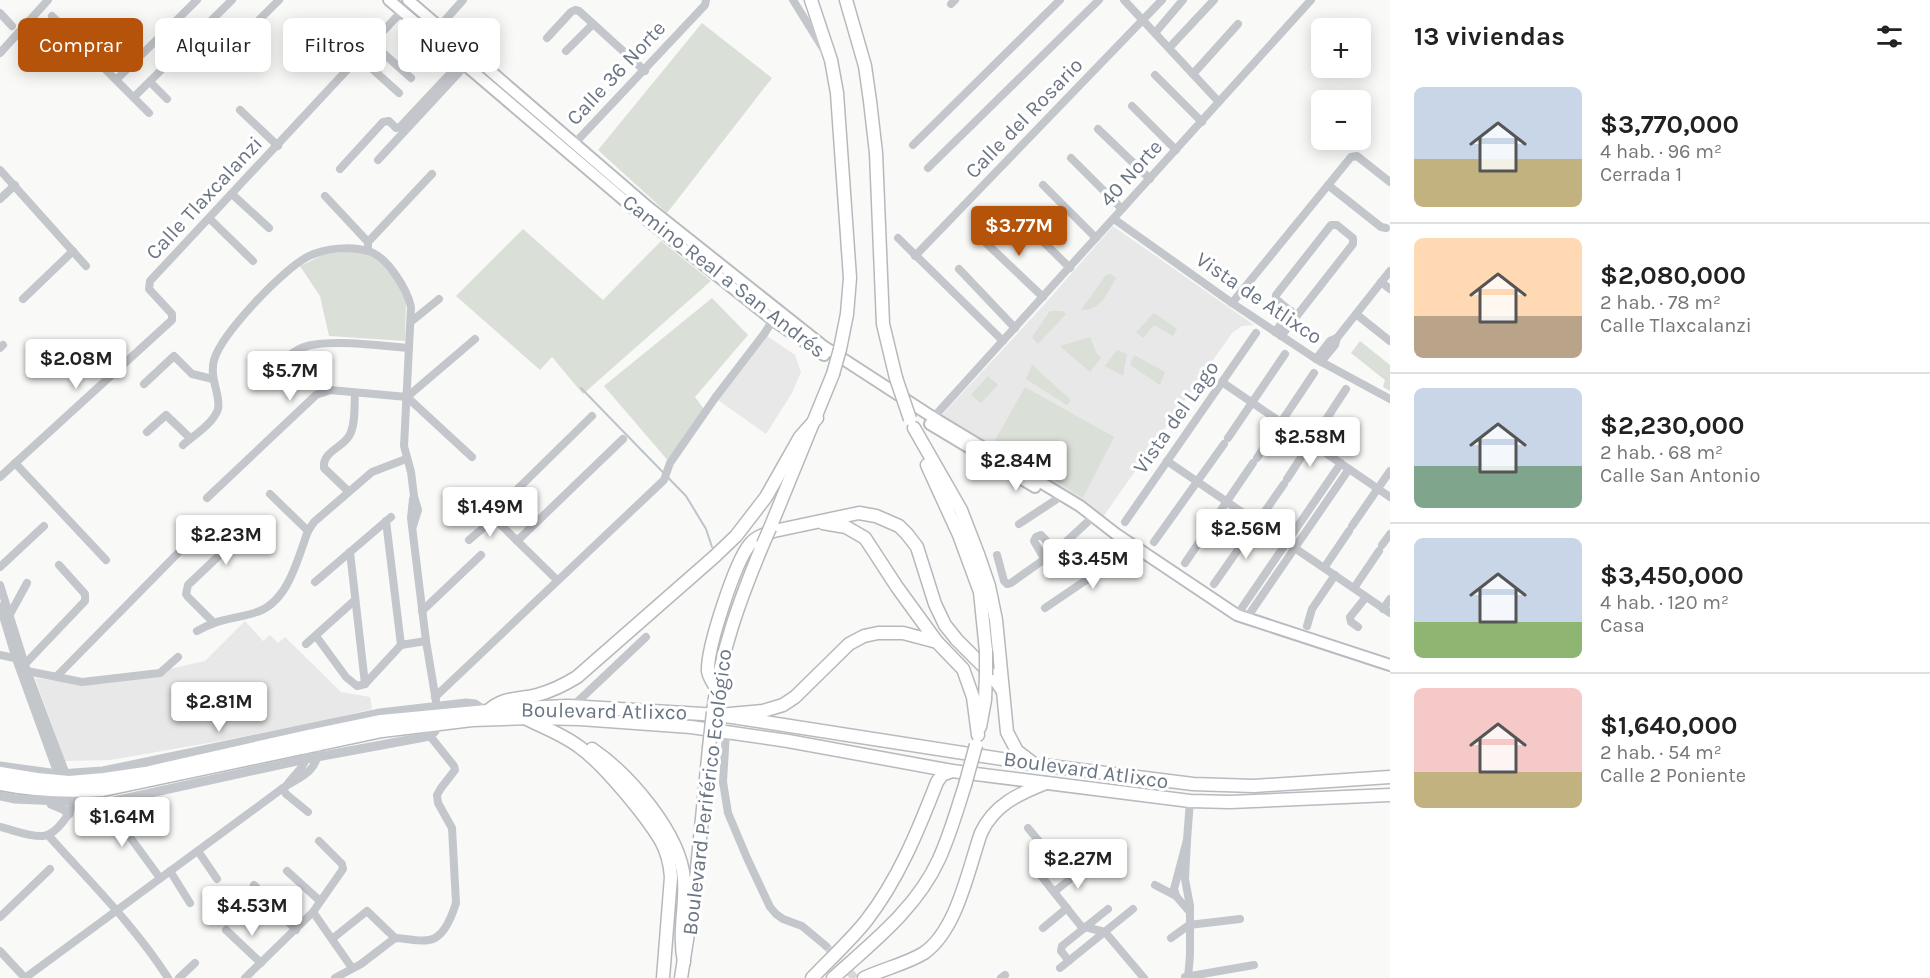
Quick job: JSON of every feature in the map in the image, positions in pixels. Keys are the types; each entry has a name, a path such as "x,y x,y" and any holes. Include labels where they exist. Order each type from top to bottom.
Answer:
{"main road":[{"name":"Camino Real a San Andrés","path":"389,0 410,18"},
{"name":"Camino Real a San Andrés","path":"408,0 429,18"},
{"name":"Boulevard Periférico Ecológico","path":"681,978 695,889 710,747 717,709 716,688 728,635 763,544 817,418 833,374 848,314 850,278 837,93 831,60 811,0"},
{"path":"833,978 894,922 922,888 939,860 950,834 977,740 984,707 986,675 980,592 926,462 896,378 883,324 876,153 865,66 846,0"},
{"name":"Camino Real a San Andrés","path":"472,72 696,253 931,420 1091,518 1241,617 1390,665"},
{"name":"Camino Real a San Andrés","path":"491,72 773,320 1057,499 1091,518"},
{"path":"498,94 506,85"},
{"path":"487,711 502,700 540,694 577,677 714,557 736,536 756,511 775,483 800,437 817,418"},
{"path":"912,423 960,510 984,570 996,620 1005,726 1017,751 1034,764"},
{"path":"716,688 709,676 710,659 729,587 745,550 753,541 774,531 848,515 867,514 892,522 908,534 917,547 941,619 957,640 993,675 1002,690"},
{"path":"820,522 846,527 865,538 937,642 958,664 967,679 973,697 977,740"},
{"path":"717,709 763,711 783,705 795,698 843,649 864,636 878,633 903,633 937,642"},
{"name":"Boulevard Atlixco","path":"437,710 487,711 573,706 717,709 791,725 1034,764 1213,785 1254,786 1390,777"},
{"path":"0,784 67,792 103,790 312,741 382,731 437,710"},
{"name":"Boulevard Atlixco","path":"437,710 527,718 629,722 726,732 952,771 1190,801 1230,802 1390,795"},
{"path":"527,718 557,729 596,751 628,781 666,830 678,852 683,871 681,932 684,962"},
{"path":"527,718 567,738 588,753 620,789 661,842 670,864 671,877 663,978"},
{"path":"788,741 791,725"},
{"path":"813,978 855,933 885,893 910,847 938,779 952,771"},
{"path":"0,773 67,792"},
{"path":"864,978 918,956 936,942 945,931 955,911 987,821 1005,802 1046,783"},
{"path":"813,978 894,922"}],"street":[{"path":"0,53 48,0"},
{"path":"178,18 197,0"},
{"path":"214,18 232,0"},
{"path":"261,18 279,0"},
{"path":"447,18 463,0"},
{"name":"Calle 36 Norte","path":"574,144 705,6 706,0"},
{"path":"793,0 831,60"},
{"path":"913,145 1060,0"},
{"path":"928,168 1098,0"},
{"path":"1124,0 1218,101"},
{"name":"Calle del Rosario","path":"915,256 1162,0"},
{"path":"1155,33 1183,0"},
{"path":"1169,48 1214,0"},
{"name":"40 Norte","path":"931,420 1311,0"},
{"path":"547,38 575,10 645,71"},
{"name":"Calle Tlaxcalanzi","path":"386,29 402,11"},
{"path":"0,13 12,26"},
{"path":"52,16 149,113"},
{"path":"566,51 593,24"},
{"path":"1193,74 1238,24"},
{"path":"116,80 155,41"},
{"path":"386,56 411,78"},
{"path":"134,98 160,72"},
{"name":"Calle Tlaxcalanzi","path":"0,477 172,320 172,314 148,285 345,72"},
{"path":"376,72 399,93"},
{"path":"340,169 383,122 389,121 396,128 400,127 455,72"},
{"path":"378,160 456,72"},
{"path":"1155,75 1202,122"},
{"path":"150,82 167,99"},
{"path":"1132,106 1176,150"},
{"path":"240,110 278,146"},
{"path":"1098,129 1150,179"},
{"path":"1232,303 1353,155 1390,182"},
{"path":"1071,158 1122,209"},
{"path":"0,170 86,266"},
{"path":"183,445 214,417 218,408 213,379 215,358 221,344 238,321 287,271 310,255 326,250 368,246 432,174"},
{"path":"0,199 15,185"},
{"path":"1043,185 1096,238"},
{"path":"1328,185 1381,227 1386,228"},
{"path":"233,195 268,228"},
{"path":"325,196 404,286 411,307 404,446 411,472 414,496 411,513 426,642 437,710 430,736"},
{"path":"1014,213 1070,268"},
{"path":"210,219 253,261"},
{"name":"Vista de Atlixco","path":"1114,219 1232,303 1319,361 1377,390 1390,399"},
{"path":"1278,334 1353,244 1353,238 1334,224 1276,295 1276,299 1294,314"},
{"path":"898,238 1003,341"},
{"path":"986,243 1043,297"},
{"path":"23,299 73,251"},
{"path":"958,269 1015,328"},
{"path":"1319,361 1335,345 1337,338 1390,271"},
{"path":"1381,282 1390,289"},
{"path":"412,321 439,298"},
{"path":"0,766 67,792 105,803 312,741 380,713 437,710 557,580 664,480 670,463 773,320 774,307"},
{"path":"1356,314 1390,341"},
{"name":"Vista del Lago","path":"1125,522 1256,333"},
{"path":"406,397 476,339"},
{"path":"256,385 289,356 311,345 326,343 409,348"},
{"path":"1155,542 1286,354"},
{"path":"144,384 174,356 192,374 213,379"},
{"path":"1185,563 1314,373"},
{"path":"1222,382 1390,497"},
{"path":"1214,584 1346,389"},
{"path":"207,498 316,395 330,390 406,397 472,457"},
{"path":"348,492 324,468 324,464 328,454 348,438 353,423 355,394"},
{"path":"147,432 166,415 190,438"},
{"path":"469,540 592,416"},
{"path":"517,541 623,439"},
{"path":"196,632 213,622 265,610 286,587 308,531 314,522 372,472 406,459"},
{"path":"1167,460 1387,611 1390,599"},
{"path":"15,463 106,560"},
{"path":"1241,617 1341,463"},
{"path":"1241,617 1294,548 1348,469"},
{"path":"1324,568 1390,471"},
{"path":"270,494 308,531"},
{"path":"1019,524 1057,499"},
{"path":"495,515 517,541 531,552 557,580"},
{"path":"998,555 1004,581 1007,584 1011,583 1045,560 1091,518"},
{"path":"315,582 388,519 401,645"},
{"path":"0,567 44,526"},
{"path":"213,622 188,597 186,594 188,585 247,529"},
{"path":"1354,588 1390,534"},
{"path":"1045,560 1034,541 1036,537 1041,536 1056,550"},
{"path":"1045,608 1135,547"},
{"path":"57,676 179,552"},
{"path":"350,552 365,684"},
{"path":"422,610 481,555"},
{"path":"23,663 85,601 85,594 59,565"},
{"path":"1307,626 1312,609 1335,575"},
{"path":"9,616 27,584"},
{"path":"0,585 23,663 67,792"},
{"path":"1358,627 1351,622 1350,617 1366,597"},
{"path":"306,644 356,600"},
{"path":"0,606 23,663 67,792 65,820 48,835 40,837 0,827"},
{"path":"316,636 346,677 357,686 365,684 401,645 426,642"},
{"path":"573,706 646,637"},
{"path":"0,656 57,676 82,682 160,673 178,657"},
{"path":"726,732 723,782 728,813 747,858 770,907 776,914 802,926 825,946"},
{"path":"0,796 40,800 67,792 103,771 312,741 430,736"},
{"path":"335,978 361,964 395,938 430,940 438,937 447,925 456,903 452,828 438,803 441,788 453,774 454,766 430,736"},
{"path":"0,951 25,978 285,787 302,768 312,741"},
{"path":"285,787 286,794 308,813"},
{"path":"1190,801 1185,879 1190,911 1190,955 1186,977 1215,975 1254,965"},
{"path":"105,803 160,879"},
{"path":"1028,828 1052,857 1051,864 1042,874 1054,892 1081,926 1105,932 1144,978"},
{"path":"48,835 116,911 168,978"},
{"path":"1176,896 1175,885 1186,840"},
{"path":"245,978 255,975 261,963 313,912 344,866 319,841"},
{"path":"198,851 217,879"},
{"path":"1054,892 1085,867"},
{"path":"0,917 50,869"},
{"path":"170,871 190,903"},
{"path":"287,872 320,901"},
{"path":"254,885 296,930"},
{"path":"1155,885 1176,896 1190,911"},
{"path":"1043,928 1067,908"},
{"path":"1069,961 1060,948 1108,909"},
{"path":"1060,968 1133,909"},
{"path":"332,939 367,911 395,938"},
{"path":"313,912 332,939 348,972"},
{"path":"1171,938 1190,925 1240,919"},
{"path":"226,930 261,963"},
{"path":"179,978 195,963"}],"shaded area":[{"path":"702,23 772,78 667,213 598,150"},
{"path":"1113,226 1254,325 1242,326 1232,333 1103,517 940,417 1043,306"},
{"path":"523,229 603,300 661,241 711,281 583,394 552,357 540,370 456,296"},
{"path":"347,252 370,254 377,258 401,286 406,300 405,341 329,336 320,296 300,266 325,254"},
{"path":"1111,274 1116,278 1103,300 1094,307 1081,310 1106,275"},
{"path":"712,298 748,335 695,397 706,412 670,463 604,386"},
{"path":"1050,311 1062,311 1066,314 1038,344 1032,337"},
{"path":"1154,313 1177,329 1173,336 1154,325 1143,338 1136,332"},
{"path":"764,334 795,355 801,372 792,393 766,434 715,398"},
{"path":"1090,337 1101,358 1090,372 1060,346"},
{"path":"1360,341 1390,365 1390,391 1383,387 1385,380 1351,353"},
{"path":"1117,350 1127,354 1123,376 1105,366"},
{"path":"1134,355 1165,372 1160,385 1130,365"},
{"path":"1032,365 1071,400 1067,405 1026,379"},
{"path":"988,376 998,385 981,403 971,395"},
{"path":"1025,387 1114,437 1083,498 994,442"},
{"path":"245,621 263,641 270,635 278,643 285,637 341,692 370,697 372,709 220,741 110,760 65,761 35,678 67,682 165,670 205,661"}],"waterway":[{"path":"581,388 686,496 706,529 712,547"}],"tunnel":[{"path":"826,946 855,978"}]}
